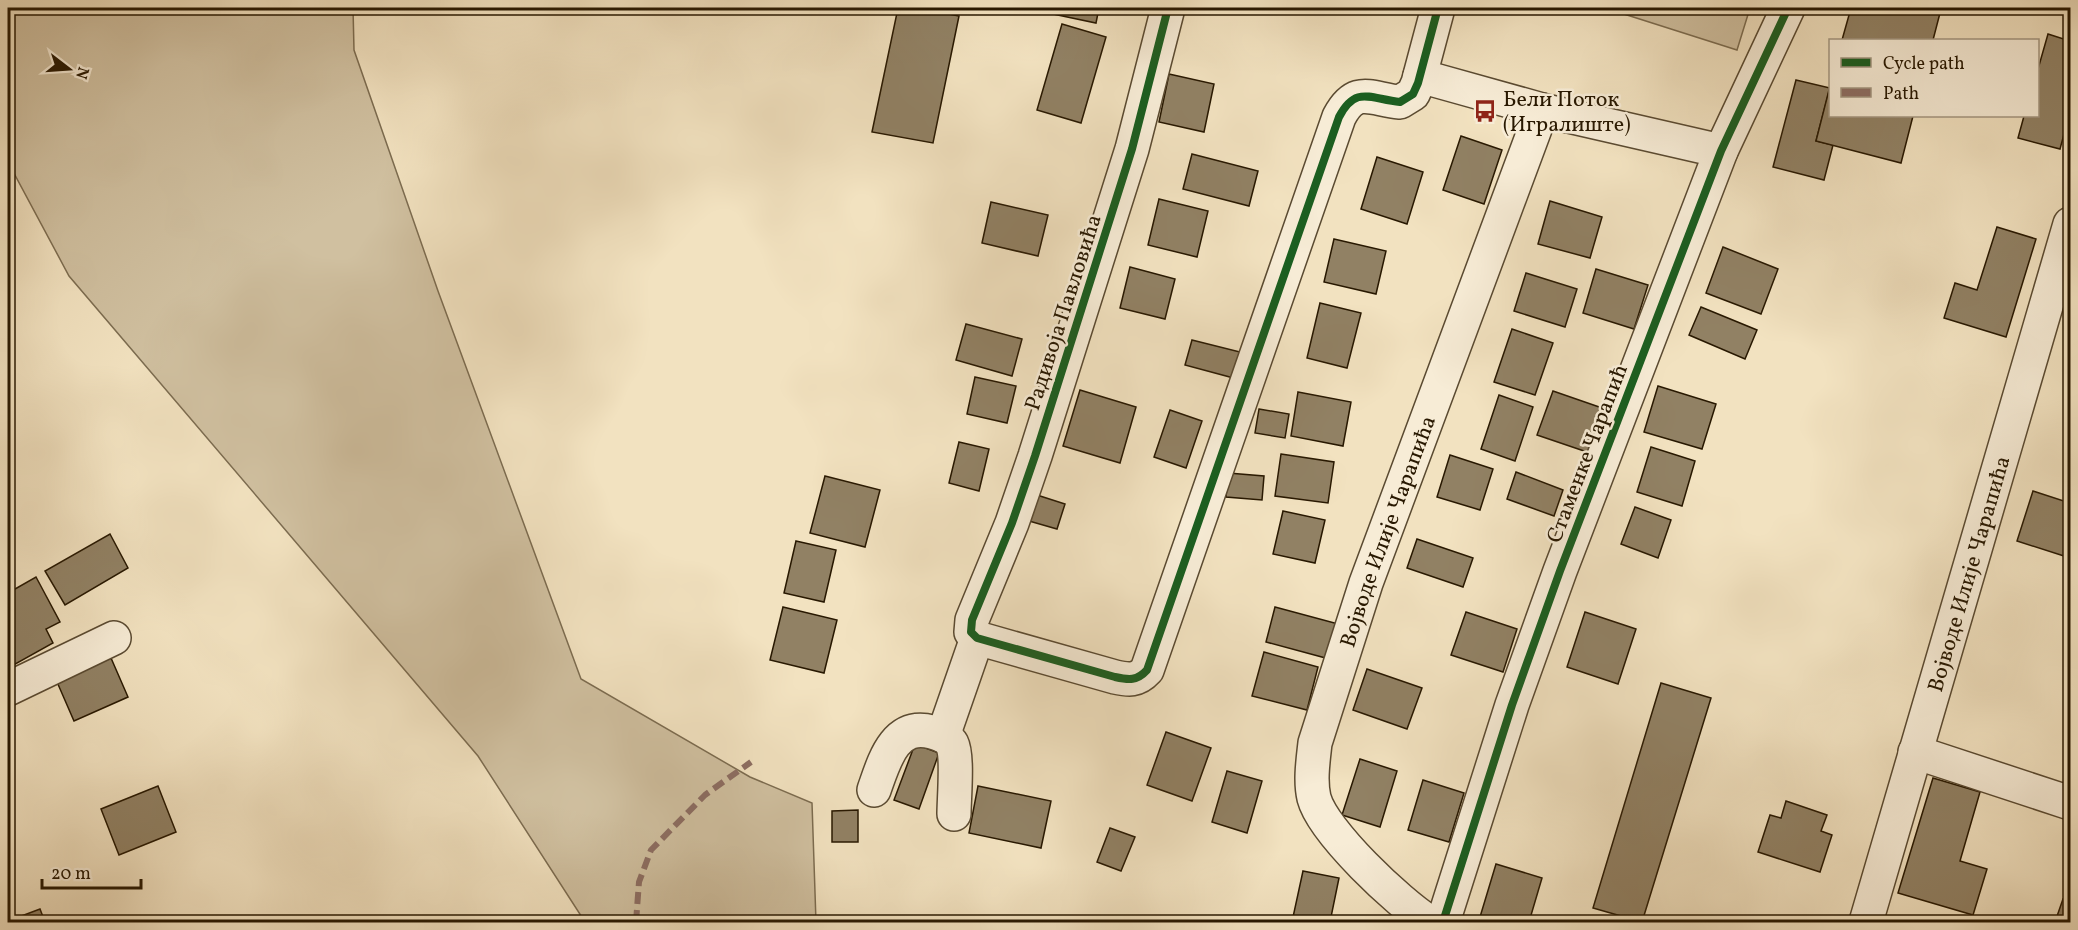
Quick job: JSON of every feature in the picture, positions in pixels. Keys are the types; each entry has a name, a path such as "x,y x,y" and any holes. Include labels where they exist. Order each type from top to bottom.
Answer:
{"street":[{"name":"Радивоја Павловића","path":"944,736 975,629 1035,456 1132,149 1168,8"},
{"path":"975,629 1115,678 1130,680 1140,677 1147,670 1339,117 1350,100 1363,96 1400,102 1413,94 1438,8"},
{"name":"Стаменке Чарапић","path":"1443,922 1512,705 1560,571 1721,151 1788,8"},
{"path":"1420,76 1542,110 1721,151"},
{"name":"Војводе Илије Чарапића","path":"1429,922 1410,910 1375,877 1329,826 1314,799 1312,771 1315,743 1366,583 1542,110"},
{"name":"Војводе Илије Чарапића","path":"1866,922 2070,224"},
{"path":"8,689 114,638"},
{"path":"874,790 886,757 897,739 913,731 930,731 944,736 952,744 954,814"},
{"path":"1915,752 2070,803"}],"shaded area":[{"path":"8,8 353,8 354,50 438,291 581,679 750,777 812,803 816,922 585,922 478,756 69,276 8,162"},
{"path":"1605,8 1750,8 1737,50"}],"building":[{"path":"898,8 918,8 959,16 933,143 872,132"},
{"path":"1050,8 1099,8 1096,23 1048,13"},
{"path":"1851,8 1919,8 1940,13 1933,39 1842,39"},
{"path":"1062,24 1106,37 1081,123 1037,110"},
{"path":"2048,34 2070,41 2070,112 2060,149 2018,138 2024,117 2039,117 2039,66"},
{"path":"1169,74 1214,84 1204,132 1159,122"},
{"path":"1796,80 1829,88 1816,141 1833,145 1824,180 1773,167"},
{"path":"1829,90 1829,117 1913,117 1901,163 1816,141"},
{"path":"1461,136 1502,150 1484,204 1443,190"},
{"path":"1192,154 1258,171 1249,206 1183,189"},
{"path":"1377,157 1423,172 1407,224 1361,209"},
{"path":"1159,199 1208,211 1197,257 1148,245"},
{"path":"1550,201 1602,217 1590,258 1538,244"},
{"path":"991,202 1048,215 1038,256 982,243"},
{"path":"1997,227 2036,239 2006,337 1944,318 1955,283 1977,290"},
{"path":"1334,239 1386,251 1376,294 1324,282"},
{"path":"1723,247 1778,269 1761,314 1706,293"},
{"path":"1130,267 1175,279 1165,319 1120,308"},
{"path":"1596,269 1648,285 1634,329 1583,313"},
{"path":"1526,273 1577,289 1565,327 1514,311"},
{"path":"1320,303 1361,313 1347,368 1307,358"},
{"path":"1701,307 1757,330 1745,359 1689,335"},
{"path":"966,324 1022,339 1012,376 956,360"},
{"path":"1512,329 1553,343 1535,395 1494,382"},
{"path":"1192,340 1248,354 1241,380 1185,365"},
{"path":"975,377 1016,386 1007,423 967,414"},
{"path":"1658,386 1716,404 1702,449 1644,432"},
{"path":"1080,390 1136,407 1120,463 1063,446"},
{"path":"1553,391 1605,409 1590,453 1537,435"},
{"path":"1298,392 1351,402 1343,446 1291,436"},
{"path":"1499,395 1533,407 1515,461 1481,449"},
{"path":"1259,409 1289,414 1285,438 1255,433"},
{"path":"1170,410 1202,421 1186,468 1154,457"},
{"path":"959,442 989,449 979,491 949,483"},
{"path":"1651,447 1695,461 1682,506 1637,492"},
{"path":"1281,454 1334,462 1328,503 1275,496"},
{"path":"1450,455 1493,469 1480,510 1437,497"},
{"path":"1516,472 1563,490 1554,516 1507,499"},
{"path":"1228,473 1264,476 1262,500 1226,497"},
{"path":"825,476 880,490 865,547 810,533"},
{"path":"2033,491 2070,503 2070,535 2064,556 2017,541"},
{"path":"1037,495 1065,504 1057,529 1029,521"},
{"path":"1635,507 1671,520 1658,558 1621,544"},
{"path":"1283,511 1325,520 1315,563 1273,554"},
{"path":"110,534 128,568 65,605 45,571"},
{"path":"1417,539 1473,558 1463,587 1407,568"},
{"path":"796,541 836,550 824,602 784,593"},
{"path":"36,577 60,622 46,629 53,643 10,667 8,662 8,593"},
{"path":"783,607 837,620 824,673 770,660"},
{"path":"1275,607 1342,625 1333,660 1266,642"},
{"path":"1466,612 1517,629 1503,672 1451,655"},
{"path":"1585,612 1636,629 1618,684 1567,667"},
{"path":"1264,652 1318,667 1307,710 1252,696"},
{"path":"111,658 128,697 74,721 57,682"},
{"path":"1367,669 1422,688 1407,729 1353,710"},
{"path":"1661,683 1711,698 1642,922 1593,908"},
{"path":"1166,732 1211,748 1192,801 1147,785"},
{"path":"915,744 939,753 919,809 894,800"},
{"path":"1360,759 1397,771 1380,827 1342,815"},
{"path":"1227,771 1262,781 1247,833 1212,822"},
{"path":"1933,778 1980,792 1960,861 1987,869 1973,915 1898,893"},
{"path":"1423,780 1464,793 1449,842 1408,830"},
{"path":"158,786 176,832 119,855 101,809"},
{"path":"978,786 1051,801 1041,848 969,833"},
{"path":"1786,801 1827,815 1821,831 1832,835 1820,872 1758,852 1770,815 1781,818"},
{"path":"858,810 858,842 832,842 832,811"},
{"path":"1110,828 1135,837 1121,871 1097,862"},
{"path":"1496,864 1542,878 1529,922 1498,922 1480,917"},
{"path":"1303,871 1339,878 1330,922 1293,917"},
{"path":"2063,899 2070,901 2070,922 2055,922"},
{"path":"40,909 45,922 8,922 8,921"}],"marked path":[{"path":"636,922 639,882 651,850 705,795 751,762"}],"cycle path":[{"path":"1168,8 1132,149 1035,456 1012,523 972,620 971,632 977,638 1129,679 1136,678 1147,670 1339,117 1345,107 1358,97 1365,96 1400,102 1413,94 1438,8"},
{"path":"1443,922 1512,705 1560,571 1721,151 1788,8"}],"place":[{"name":"Бели Поток (Игралиште)","path":"1485,111"}]}
